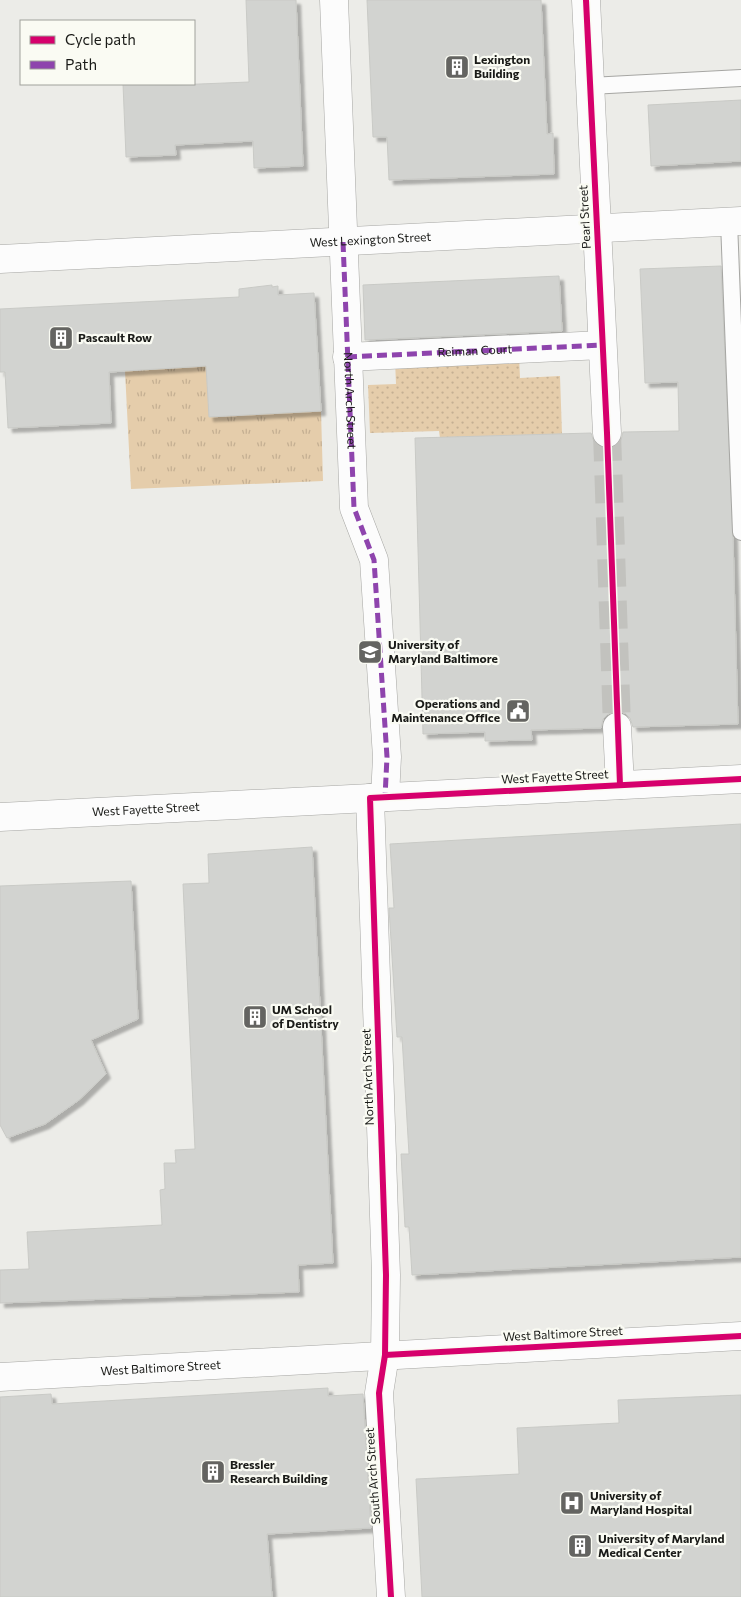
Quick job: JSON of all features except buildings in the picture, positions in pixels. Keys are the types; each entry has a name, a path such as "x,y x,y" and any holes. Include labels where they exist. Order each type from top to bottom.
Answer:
{"street":[{"name":"North Arch Street","path":"334,0 354,508 374,560 387,757 378,798 386,1355"},
{"name":"Pearl Street","path":"586,0 607,433"},
{"name":"West Lexington Street","path":"0,259 735,221"},
{"name":"Reiman Court","path":"347,357 602,345"},
{"path":"617,727 620,785"},
{"name":"West Fayette Street","path":"0,817 741,779"},
{"name":"West Baltimore Street","path":"0,1377 741,1336"},
{"name":"South Arch Street","path":"386,1355 379,1393 391,1597"}],"lane":[{"path":"590,86 741,78"},
{"path":"735,221 741,532"}],"green space":[{"path":"519,356 520,378 560,376 562,434 440,438 439,431 370,433 368,385 396,384 395,360"},
{"path":"206,359 210,417 321,411 323,481 131,489 125,371 196,367 201,360"}],"tunnel":[{"path":"607,433 617,727"}],"marked path":[{"path":"343,242 354,508 374,560 387,757 385,797"},
{"path":"347,357 602,345"}],"cycle path":[{"path":"586,0 607,433 620,785"},
{"path":"391,1597 379,1393 385,1355 386,1275 370,798 741,779"},
{"path":"385,1355 741,1336"}],"place":[{"name":"Lexington Building","path":"457,67"},
{"name":"Pascault Row","path":"61,338"},
{"name":"University of Maryland Baltimore","path":"370,652"},
{"name":"Operations and Maintenance Office","path":"518,711"},
{"name":"UM School of Dentistry","path":"255,1017"},
{"name":"Bressler Research Building","path":"213,1472"},
{"name":"University of Maryland Hospital","path":"572,1503"},
{"name":"University of Maryland Medical Center","path":"580,1546"}]}
